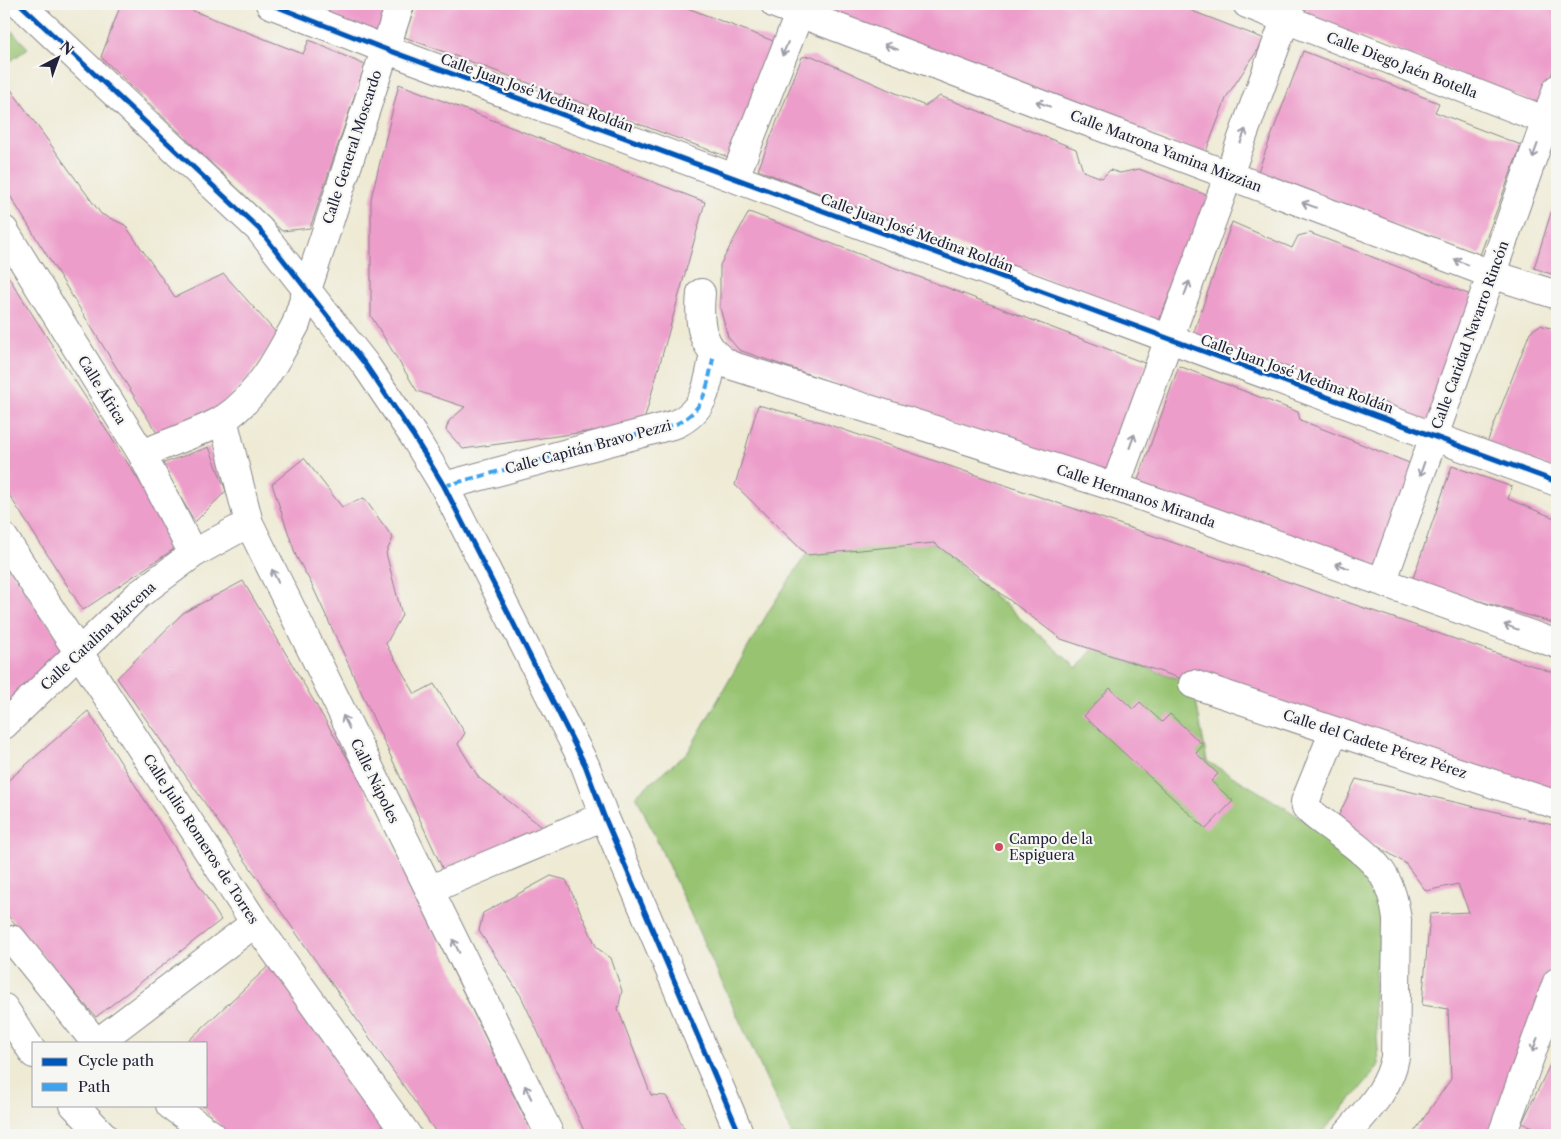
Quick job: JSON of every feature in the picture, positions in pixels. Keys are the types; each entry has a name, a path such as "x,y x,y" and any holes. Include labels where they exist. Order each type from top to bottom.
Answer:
{"street":[{"path":"20,4 259,229 365,364 414,435 444,486 584,766 740,1135"},
{"name":"Calle Juan José Medina Roldán","path":"270,4 385,49 1557,482"},
{"name":"Calle General Moscardo","path":"305,289 400,4"},
{"name":"Calle Diego Jaén Botella","path":"1246,4 1288,12 1551,123"},
{"path":"734,177 793,7"},
{"name":"Calle Matrona Yamina Mizzian","path":"793,7 1491,274 1557,295"},
{"path":"1115,487 1288,12"},
{"name":"Calle Caridad Navarro Rincón","path":"1382,580 1491,274 1551,123 1557,89"},
{"name":"Calle África","path":"4,230 142,454 193,554"},
{"path":"142,454 223,419 260,384 280,355 296,324 305,289"},
{"path":"701,293 700,322 704,336 714,354"},
{"name":"Calle Capitán Bravo Pezzi","path":"444,486 676,424 687,419 700,406 714,354"},
{"name":"Calle Hermanos Miranda","path":"714,354 730,365 1115,487 1382,580 1557,644"},
{"name":"Calle Nápoles","path":"223,419 249,523 550,1135"},
{"name":"Calle Catalina Bárcena","path":"4,725 138,595 193,554 249,523"},
{"name":"Calle Julio Romeros de Torres","path":"4,538 255,923 407,1135"},
{"name":"Calle del Cadete Pérez Pérez","path":"1193,684 1557,805"},
{"path":"1334,731 1305,802 1306,806 1370,858 1385,875 1394,897 1397,920 1395,1056 1392,1075 1380,1095 1346,1135"},
{"path":"429,890 604,816"},
{"path":"97,1042 255,923"},
{"path":"12,940 95,1042"},
{"path":"1502,1135 1557,982"},
{"path":"4,1008 32,1051"},
{"path":"75,1106 103,1135"},
{"path":"171,1106 212,1135"}],"green space":[{"path":"4,23 28,48 4,66"},
{"name":"Campo de la Espiguera","path":"934,543 1077,668 1093,649 1193,684 1207,761 1300,818 1348,853 1365,870 1375,886 1380,913 1374,1000 1379,1064 1376,1070 1320,1135 792,1135 636,795 688,752 770,609 813,544"}],"building":[{"path":"121,4 188,4 186,8 303,54 309,40 365,65 310,228 282,231 101,57"},
{"path":"276,4 395,4 380,45"},
{"path":"416,4 677,4 781,44 736,160 404,37"},
{"path":"829,4 1147,4 1158,8 1160,4 1174,4 1265,39 1227,96 1205,154 825,13"},
{"path":"1308,4 1557,4 1557,59 1540,105 1304,15"},
{"path":"1303,51 1439,103 1435,112 1521,145 1480,255 1257,174"},
{"path":"812,56 925,106 940,96 1076,149 1083,171 1102,178 1110,170 1120,173 1139,169 1209,196 1159,321 758,170 802,57"},
{"path":"4,80 101,214 125,225 175,297 224,274 278,335 243,384 214,412 160,438 4,186"},
{"path":"399,84 705,202 643,424 463,449 446,430 449,421 465,407 417,391 371,316 371,199"},
{"path":"1557,193 1557,276 1534,268"},
{"path":"749,212 1147,364 1106,478 739,350 728,337 720,308 720,265"},
{"path":"1232,222 1292,248 1298,236 1310,233 1476,297 1428,429 1191,340"},
{"path":"4,270 180,545 83,610 4,487"},
{"path":"1540,325 1557,330 1557,470 1487,443 1530,332"},
{"path":"1179,366 1298,412 1300,420 1417,466 1376,575 1135,488"},
{"path":"758,405 821,422 1557,674 1557,802 1061,639 934,543 807,555 735,485"},
{"path":"209,447 226,491 195,522 161,464"},
{"path":"304,458 342,507 364,498 393,538 386,553 402,615 386,644 415,694 434,684 465,733 458,744 479,778 546,830 445,874 311,583 296,556 272,484"},
{"path":"1452,466 1512,487 1508,499 1557,519 1557,624 1412,581"},
{"path":"4,560 65,648 4,712"},
{"path":"243,581 358,776 533,1135 438,1135 117,678 183,613"},
{"path":"1110,688 1133,709 1140,702 1162,722 1170,714 1203,745 1196,753 1218,774 1211,781 1233,801 1206,829 1084,716"},
{"path":"88,711 221,920 96,1017 4,911 4,784"},
{"path":"1356,779 1557,826 1557,962 1523,1043 1492,1135 1412,1135 1451,1079 1448,1009 1422,1005 1430,914 1469,912 1458,884 1426,891 1405,863 1336,821"},
{"path":"551,876 566,880 597,948 611,958 622,991 618,1009 651,1095 666,1096 685,1130 683,1135 586,1135 521,996 479,931 483,913"},
{"path":"275,960 395,1135 228,1135 203,1106 208,1106 208,1042 187,1042"},
{"path":"1557,1050 1557,1135 1552,1135 1522,1123"}],"marked path":[{"path":"444,486 676,424 686,418 700,403 707,386 714,354"}],"cycle path":[{"path":"20,4 259,229 365,364 413,435 444,486 585,765 604,816 740,1135"},
{"path":"270,4 385,49 1557,482"}],"place":[{"name":"Campo de la Espiguera","path":"999,847"}]}
